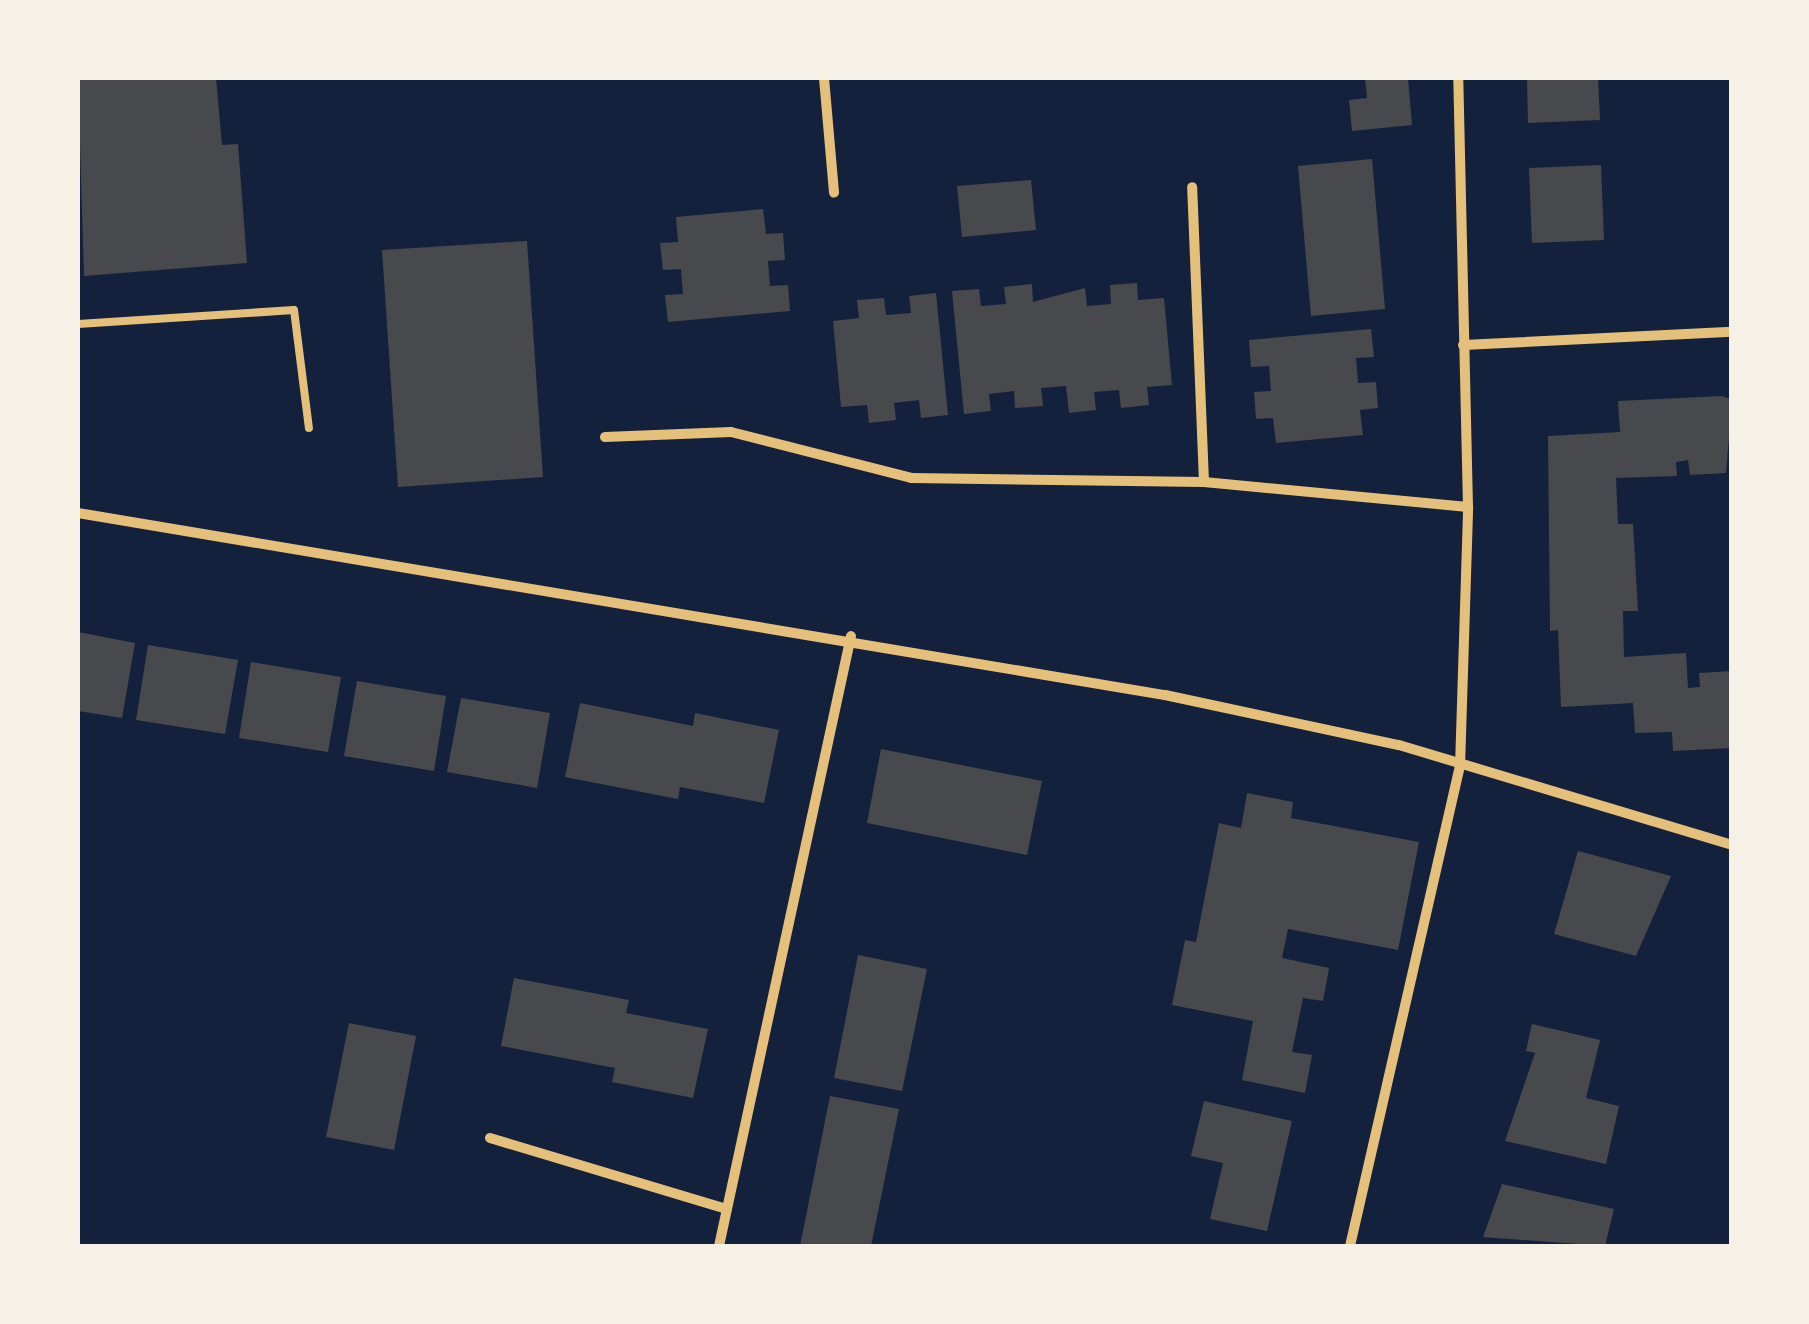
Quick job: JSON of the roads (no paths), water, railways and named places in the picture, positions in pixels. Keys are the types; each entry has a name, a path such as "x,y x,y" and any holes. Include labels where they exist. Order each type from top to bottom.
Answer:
{"street":[{"path":"824,78 834,192"},
{"path":"1350,1246 1460,767 1468,507 1458,78"},
{"path":"1192,187 1204,482"},
{"path":"1463,345 1732,332"},
{"path":"605,437 731,432 911,478 1204,482 1468,507"},
{"path":"78,512 170,522 850,636 1399,745 1460,767 1732,845"},
{"path":"719,1246 850,636"},
{"path":"490,1138 726,1209"}],"lane":[{"path":"78,324 294,310 309,428"}]}
